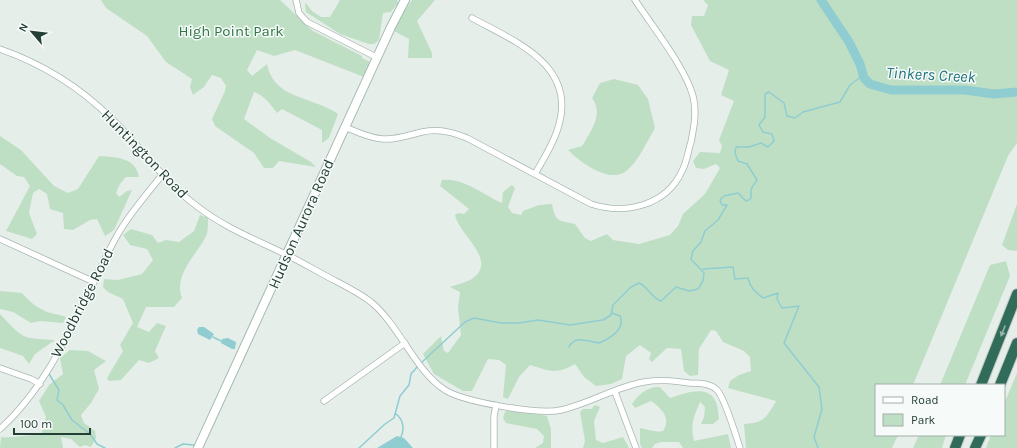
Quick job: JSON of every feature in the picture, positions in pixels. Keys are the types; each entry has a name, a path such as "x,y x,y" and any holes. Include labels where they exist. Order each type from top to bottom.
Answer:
{"highway":[{"path":"981,384 1017,294"},
{"path":"1000,384 1017,343"},
{"path":"955,448 960,436"},
{"path":"975,448 981,436"}],"street":[{"path":"296,0 299,13 307,22 376,58"},
{"name":"Hudson Aurora Road","path":"198,448 376,58 405,0"},
{"path":"345,126 366,136 383,139 401,138 427,131 452,133 470,140 582,199 604,208 618,210 644,205 658,198 672,186 682,171 687,159 695,118 691,89 677,64 635,0"},
{"path":"472,18 532,51 546,63 556,81 561,99 560,123 554,139 535,174"},
{"name":"Huntington Road","path":"0,49 36,63 61,77 85,94 112,118 162,175 185,197 210,216 287,254 358,292 373,303 384,315 419,363 434,381 445,390 464,398 496,405 533,411 554,411 574,406 642,382 654,381 712,386 721,396 740,448"},
{"name":"Woodbridge Road","path":"0,428 21,407 40,384 118,233 162,175"},
{"path":"0,238 94,282"},
{"path":"324,400 405,343"},
{"path":"0,368 31,379 40,384"},
{"path":"615,392 636,448"},
{"path":"494,448 494,416 496,405"}],"green space":[{"name":"High Point Park","path":"101,0 280,0 313,31 362,56 362,58 370,62 364,77 295,50 274,56 257,50 247,70 252,76 267,64 271,76 286,91 328,108 338,114 329,138 322,143 322,130 282,109 277,113 270,103 254,92 244,119 270,138 311,162 316,167 279,161 273,168 264,168 254,153 215,126 212,119 226,86 221,78 212,75 204,87 193,95 190,87 192,79 166,62 147,36 106,8"},
{"path":"340,0 397,0 398,3 391,12 383,13 379,40 374,44 369,44 340,34 306,12 306,3 312,11 321,17 330,17"},
{"path":"412,0 435,0 417,21 432,53 432,58 408,58 409,39 394,31 400,17"},
{"path":"703,0 1017,0 1017,143 1008,156 913,384 875,384 875,436 898,436 892,448 746,448 744,424 760,421 770,412 776,401 728,388 730,381 739,375 751,371 750,357 744,351 723,342 716,331 711,330 699,349 698,375 690,376 684,371 681,349 667,348 652,362 649,359 651,353 640,345 626,356 622,379 611,384 596,386 584,377 575,364 558,371 530,365 519,377 508,399 503,397 506,365 499,360 488,359 472,391 463,391 434,374 423,354 441,336 444,351 448,353 461,335 458,308 460,292 450,287 471,280 480,271 481,263 475,247 458,223 455,215 458,213 464,214 469,209 440,186 442,180 458,181 473,187 502,203 503,192 512,185 515,188 508,207 512,213 521,215 523,211 539,205 552,204 555,215 559,220 575,224 585,238 591,241 607,234 613,240 639,244 670,235 678,226 683,214 705,194 720,168 716,164 704,169 696,168 693,161 700,152 720,153 722,146 719,140 734,101 721,95 729,70 710,61 691,25 692,16 704,16 708,5"},
{"path":"614,79 638,85 648,99 655,128 642,152 634,163 625,172 618,175 611,175 595,170 568,150 582,146 595,122 597,110 592,98 600,83"},
{"path":"0,136 21,150 54,186 68,193 78,189 99,156 124,159 134,165 139,177 126,177 120,184 116,193 119,197 127,191 132,190 114,230 105,236 97,219 90,220 73,230 64,229 63,213 50,209 47,194 39,189 33,193 29,213 37,234 32,239 6,231 30,186 24,177 17,176 0,164"},
{"path":"1017,204 1017,251 1008,250 1002,245"},
{"path":"200,215 208,218 207,234 184,272 180,289 182,298 174,307 146,307 137,327 149,332 157,323 166,326 155,351 159,358 149,363 139,360 121,380 109,381 107,378 123,351 120,345 133,323 123,299 108,292 103,287 104,279 118,280 142,274 153,260 147,249 130,245 123,235 131,229 152,235 158,243 166,240 179,242 194,231"},
{"path":"1006,261 1010,276 965,384 940,384 990,265"},
{"path":"0,291 22,293 32,303 42,309 50,313 66,317 63,323 40,321 31,323 13,312 0,309"},
{"path":"0,314 23,336 35,339 55,340 35,354 29,364 23,356 0,348"},
{"path":"70,350 88,351 106,361 94,370 99,389 91,403 81,415 84,423 95,431 96,438 91,447 85,445 80,447 71,439 61,437 63,448 0,448 1,437 41,435 46,417 39,401 49,385 63,374 60,358"},
{"path":"1017,373 1017,448 986,448 991,436 1005,436 1005,402"},
{"path":"655,387 660,387 670,398 700,391 711,395 717,404 719,419 713,424 701,424 704,417 705,407 700,402 693,421 692,430 694,441 728,434 731,448 683,448 679,442 661,442 655,444 652,448 642,448 640,444 640,428 663,431 666,418 659,407 651,401 635,408 632,404 642,393"},
{"path":"595,405 600,407 594,421 596,440 603,443 623,437 629,448 583,448 585,441 580,412 583,409 591,409"},
{"path":"509,410 547,416 551,429 551,448 535,448 543,443 544,436 537,429 506,423 503,418 505,412"},
{"path":"919,436 946,436 942,448 913,448"}],"water":[{"path":"199,327 204,327 214,334 210,340 198,334 197,330"},
{"path":"228,338 236,342 235,349 221,343 222,339"},
{"path":"397,436 404,438 413,448 377,448"}],"waterway":[{"name":"Tinkers Creek","path":"821,0 849,42 860,64 864,78 870,84 891,90 965,90 994,94 1017,92"},
{"path":"421,363 465,322 474,318 501,323 519,323 538,320 570,325 603,320 611,315 613,305 631,287 639,283 661,301 676,287 689,291 698,289 703,281 704,273 691,259 693,251 701,242 705,231 718,220 727,205 722,205 720,200 724,196 738,193 746,201 748,200 751,198 751,189 757,180 747,164 738,161 735,153 736,147 749,147 761,143 768,147 774,141 772,134 763,132 759,125 765,117 765,94 769,92 784,103 787,116 795,118 803,112 840,102 850,85 861,77"},
{"path":"703,269 733,267 735,279 748,278 752,287 763,298 778,293 777,299 782,308 799,306 784,343 819,387 822,409 814,437 818,448"},
{"path":"569,347 572,343 579,340 599,343 616,333 621,325 621,321 620,316 612,313"},
{"path":"213,337 221,341"},
{"path":"359,448 385,424 394,418 400,396 409,385 411,374 418,366"},
{"path":"49,374 59,390 57,400 63,405 72,420 90,434 97,444 105,448"},
{"path":"395,413 400,418 402,424 403,430 401,437"},
{"path":"175,448 183,444 194,445"}]}
